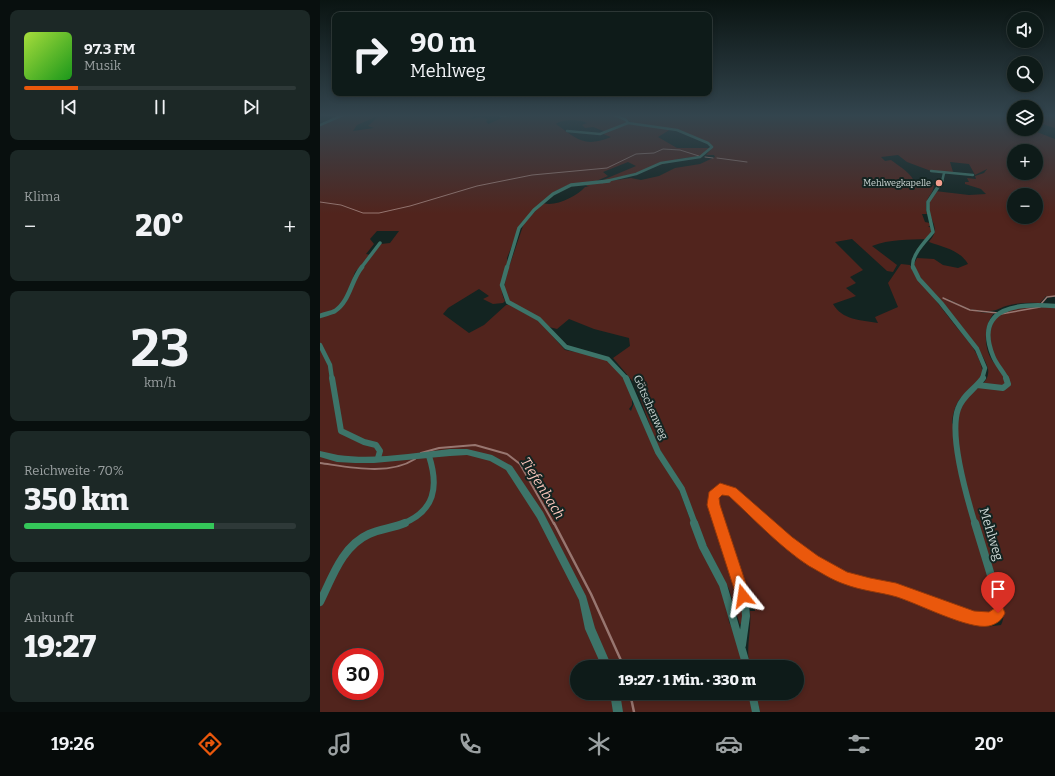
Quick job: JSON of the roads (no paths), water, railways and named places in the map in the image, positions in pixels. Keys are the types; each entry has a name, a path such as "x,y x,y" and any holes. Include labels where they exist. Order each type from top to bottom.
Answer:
{"street":[{"name":"Götschenweg","path":"711,148 700,157 667,162 636,174 607,181 571,184 553,194 534,210 519,228 502,285 502,292 508,302 539,319 566,347 608,358 625,376 658,452 682,489 703,547 723,585 745,660"},
{"path":"931,172 973,175"},
{"name":"Mehlweg","path":"742,645 746,616 745,604 714,505 713,496 720,488 732,492 788,541 814,561 845,578 896,590 982,620 994,617 999,609 998,598 964,484 956,416 959,405 966,394 985,376 985,369 981,357 940,301 920,279 912,264 915,256 933,232 927,204 930,195 942,182 944,173"},
{"path":"320,316 341,306 348,296 355,275 374,253 380,243"},
{"path":"977,385 1003,388 1008,384 1005,376 992,355 988,340 988,329 991,320 1000,311 1013,306 1033,304 1055,306"},
{"path":"320,345 330,365 341,431 364,442 376,445 380,451 378,458"},
{"path":"320,454 347,459 411,457 461,452 474,453 492,458 509,468 540,515 578,589 583,600 590,629 604,660"},
{"path":"320,602 348,550 358,540 374,532 402,525 427,508 435,486 427,456"},
{"path":"616,700 618,712"},
{"path":"753,700 756,712"}],"waterway":[{"path":"320,202 341,205 363,213 379,213 410,206 477,186 532,175 607,168 636,154 654,153 663,149 680,150 699,156"},
{"path":"705,157 713,158"},
{"path":"717,158 747,162"},
{"path":"1041,304 1047,297 1055,296"},
{"path":"943,298 970,310 998,313"},
{"path":"1001,314 1040,307"},
{"name":"Tiefenbach","path":"421,453 439,448 475,445 507,454 520,464 554,524"},
{"name":"Tiefenbach","path":"320,463 356,468 381,469 405,464 415,459"},
{"name":"Tiefenbach","path":"554,523 591,594 621,660"},
{"name":"Tiefenbach","path":"631,700 634,712"}],"place":[{"name":"Mehlwegkapelle","path":"939,183"}]}
